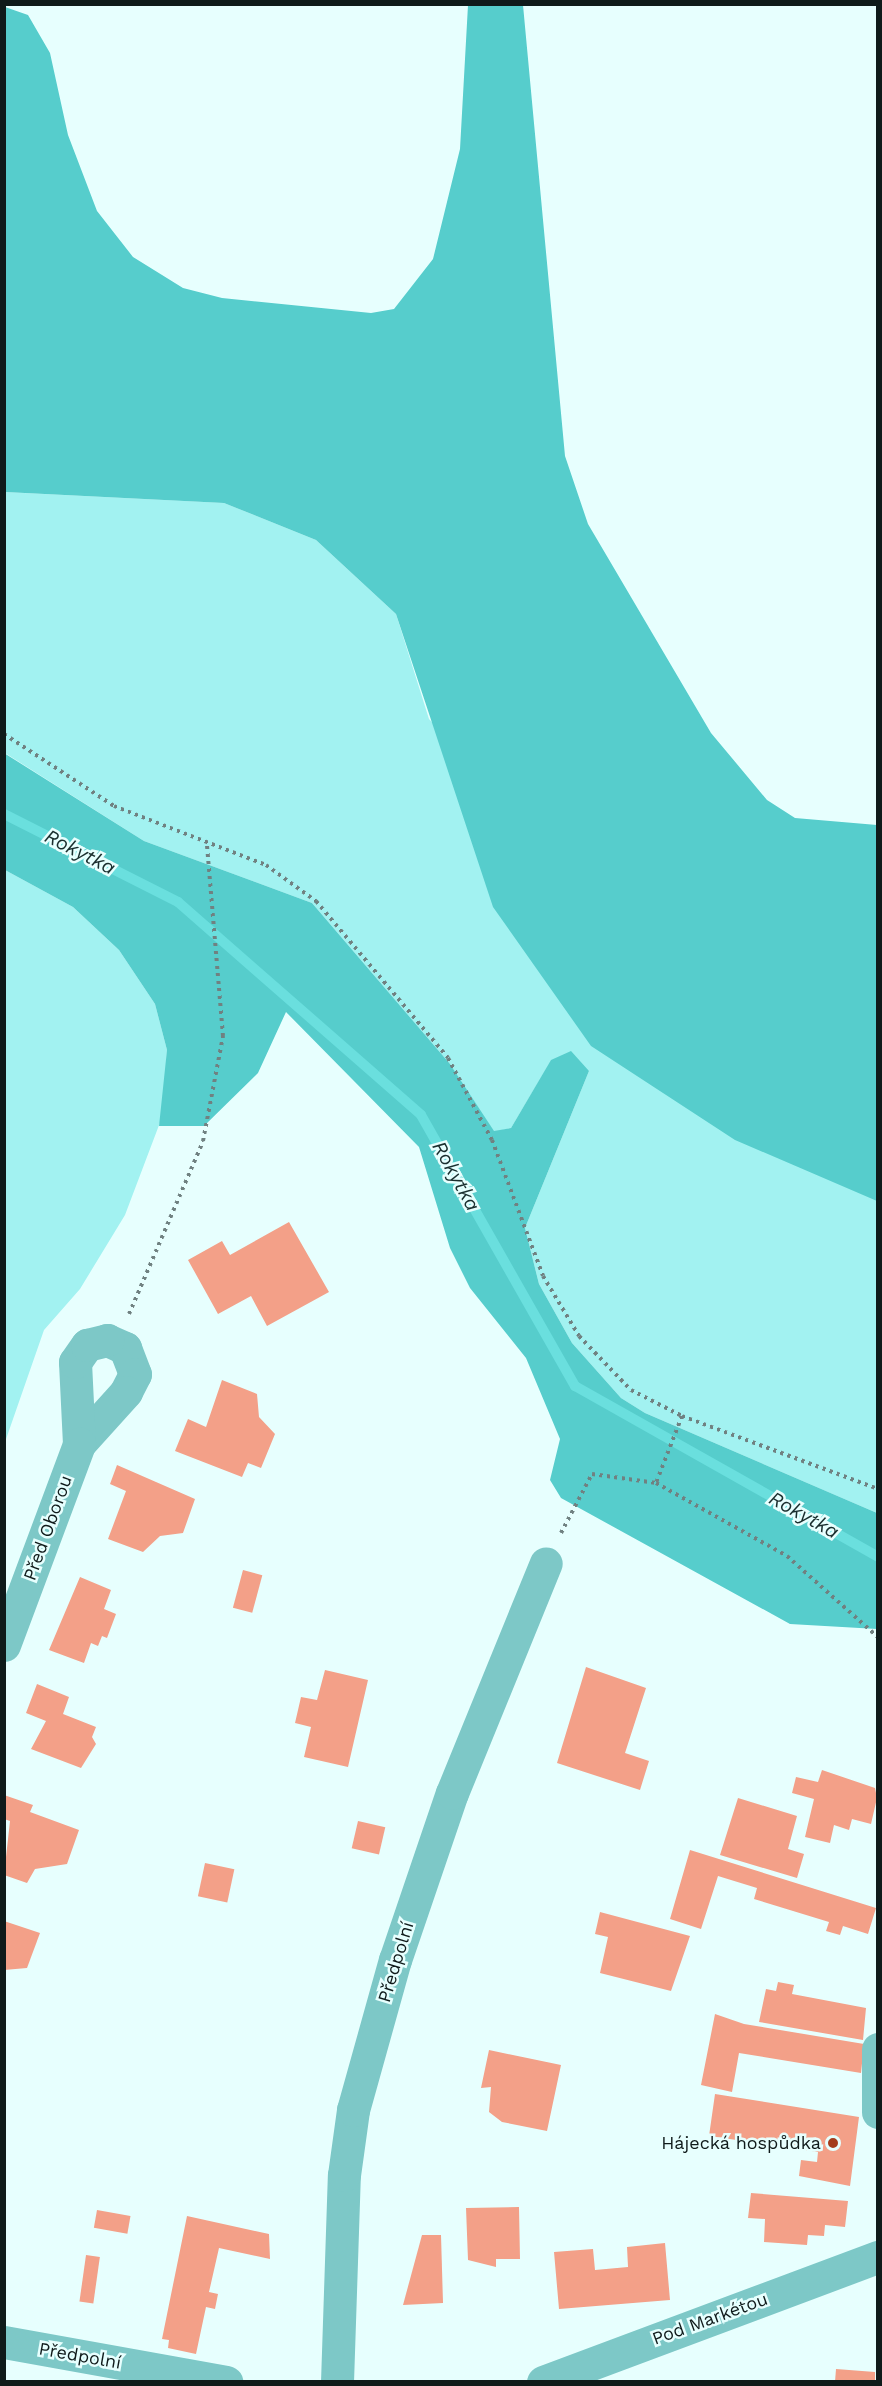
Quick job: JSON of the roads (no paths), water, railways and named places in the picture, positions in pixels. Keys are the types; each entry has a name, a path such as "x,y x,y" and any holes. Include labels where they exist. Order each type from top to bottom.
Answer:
{"street":[{"path":"117,1342 131,1355 132,1384 78,1444 75,1362 87,1345 117,1342"},
{"name":"Před Oborou","path":"4,1645 78,1444"},
{"name":"Předpolní","path":"337,2382 344,2175 353,2110 395,1960 452,1793 546,1563"},
{"path":"878,2049 878,2112"},
{"name":"Pod Markétou","path":"543,2382 878,2257"},
{"name":"Předpolní","path":"4,2342 226,2382"}],"waterway":[{"name":"Rokytka","path":"4,814 178,902 421,1115 575,1386 878,1557"}],"place":[{"name":"Hájecká hospůdka","path":"833,2143"}]}
